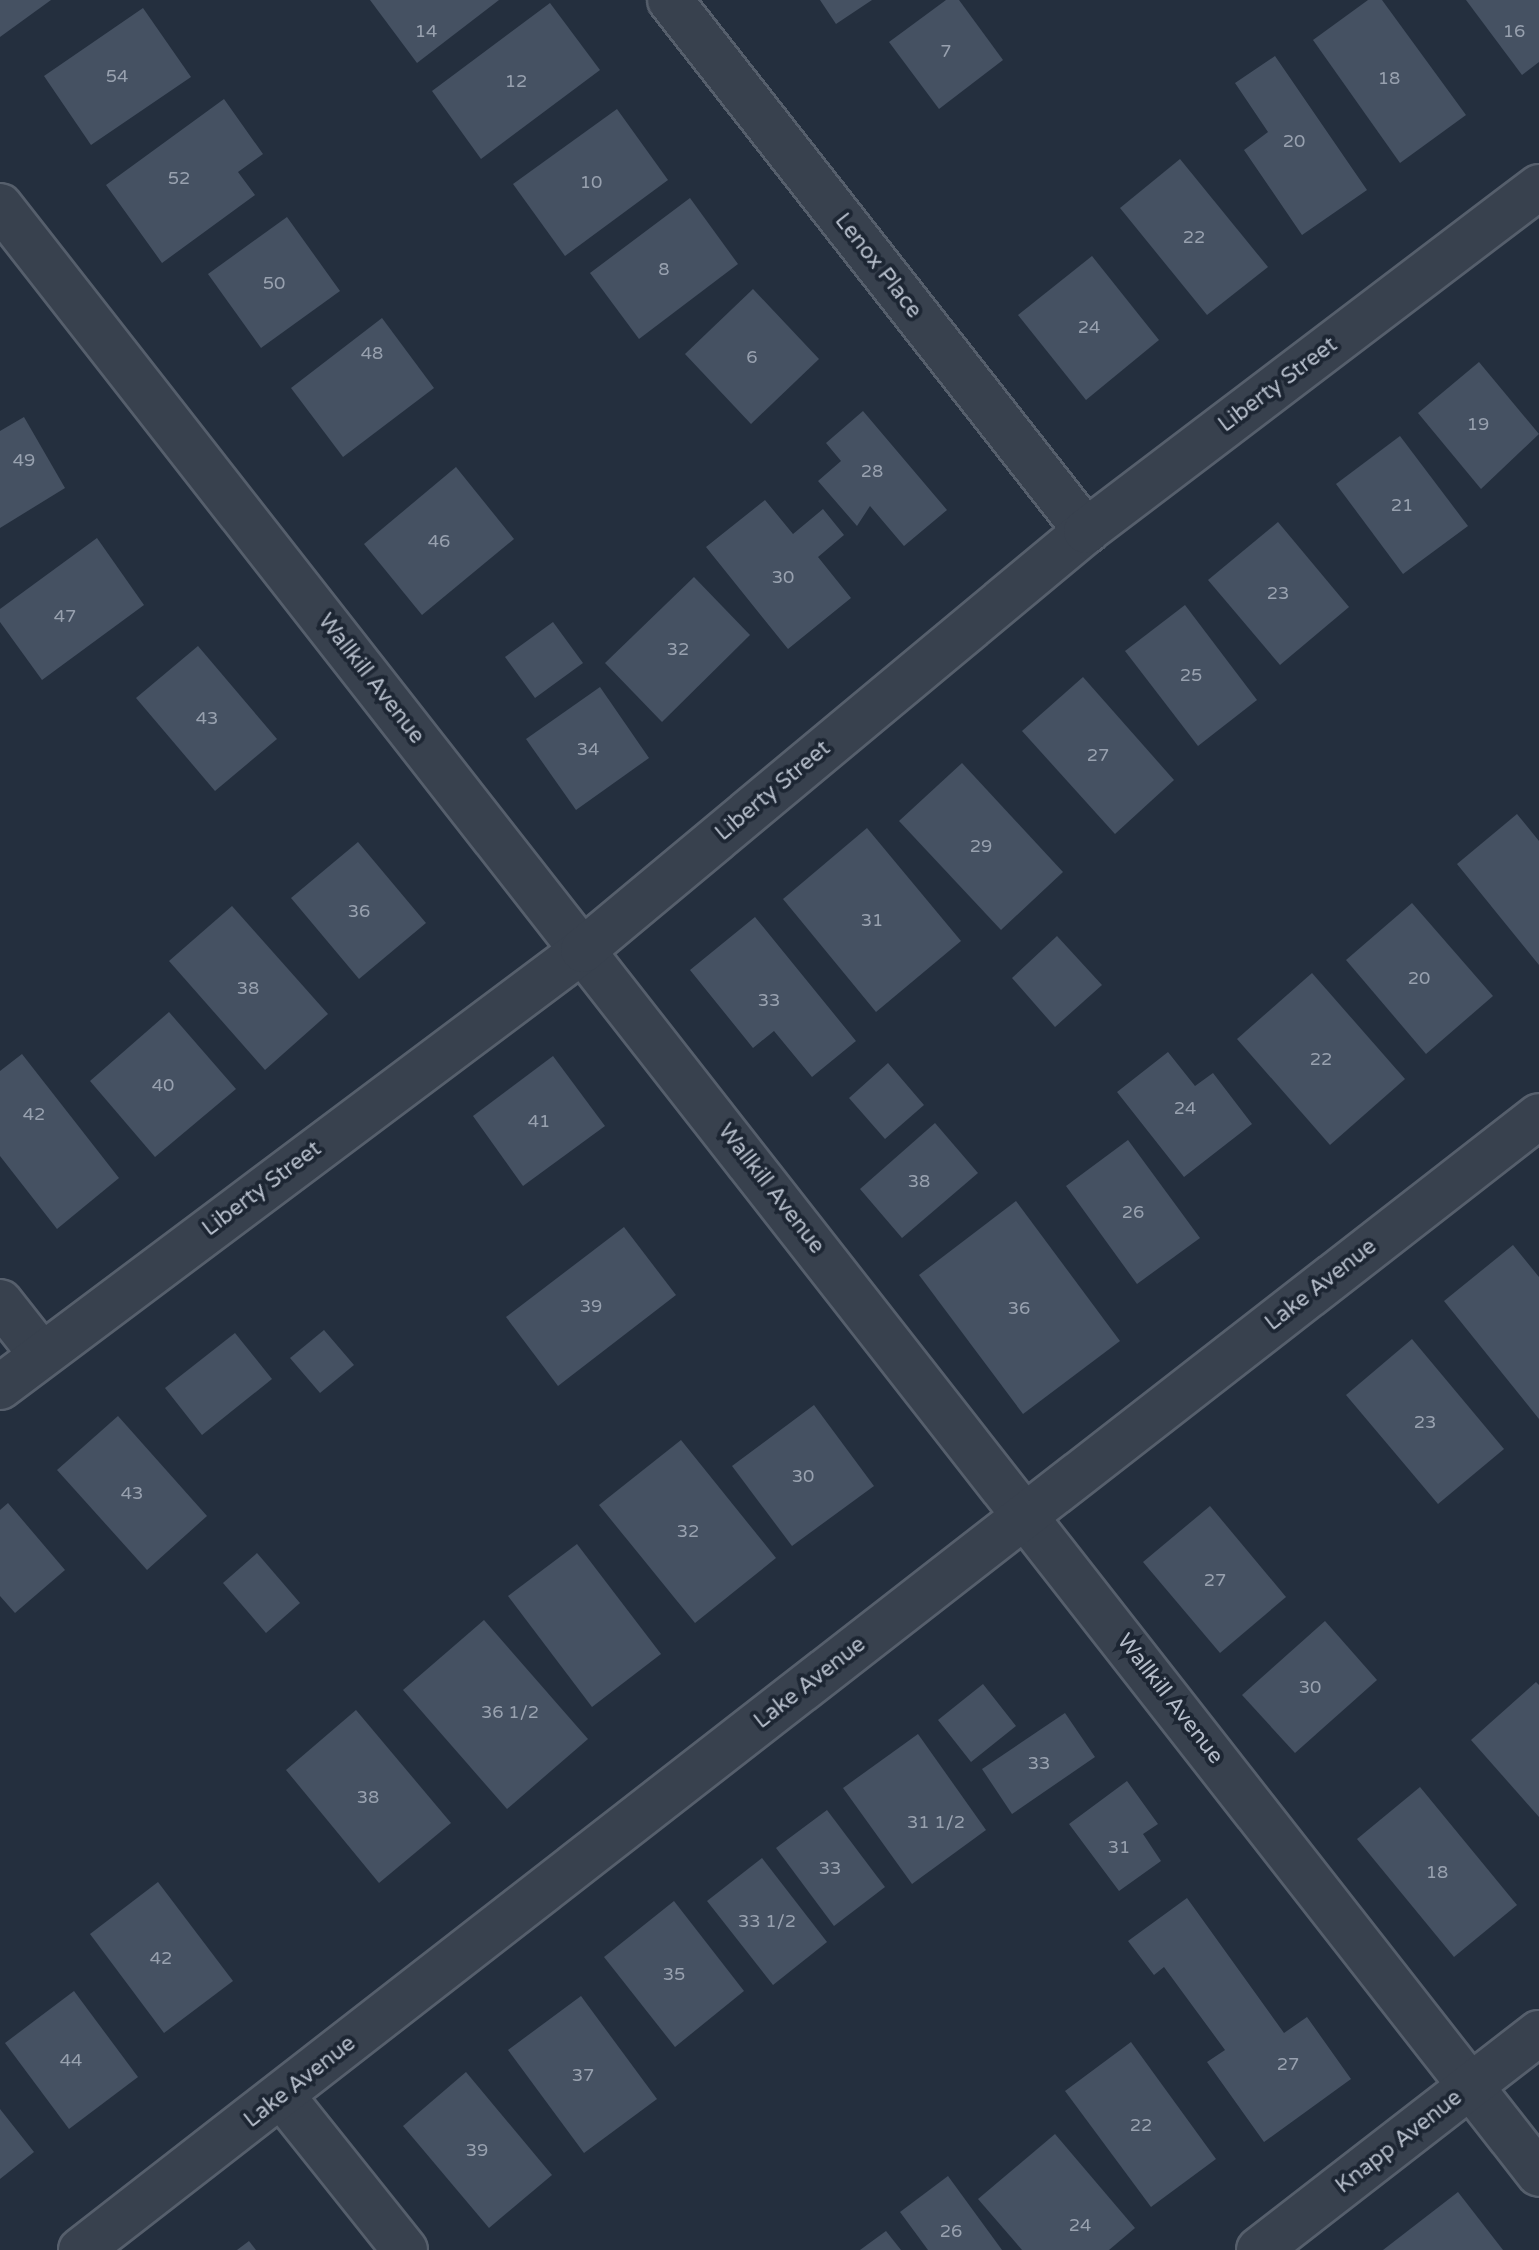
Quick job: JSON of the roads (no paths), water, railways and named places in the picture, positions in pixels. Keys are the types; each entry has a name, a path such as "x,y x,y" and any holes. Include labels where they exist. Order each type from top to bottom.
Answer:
{"street":[{"name":"Lenox Place","path":"670,0 1086,531"},
{"name":"Liberty Street","path":"0,1387 583,950 1086,531 1539,187"},
{"name":"Wallkill Avenue","path":"0,206 1026,1514 1539,2174"},
{"name":"Lake Avenue","path":"81,2250 1539,1116"},
{"path":"0,1302 41,1354"},
{"name":"Knapp Avenue","path":"1259,2250 1539,2033"},
{"path":"282,2096 405,2250"}]}
